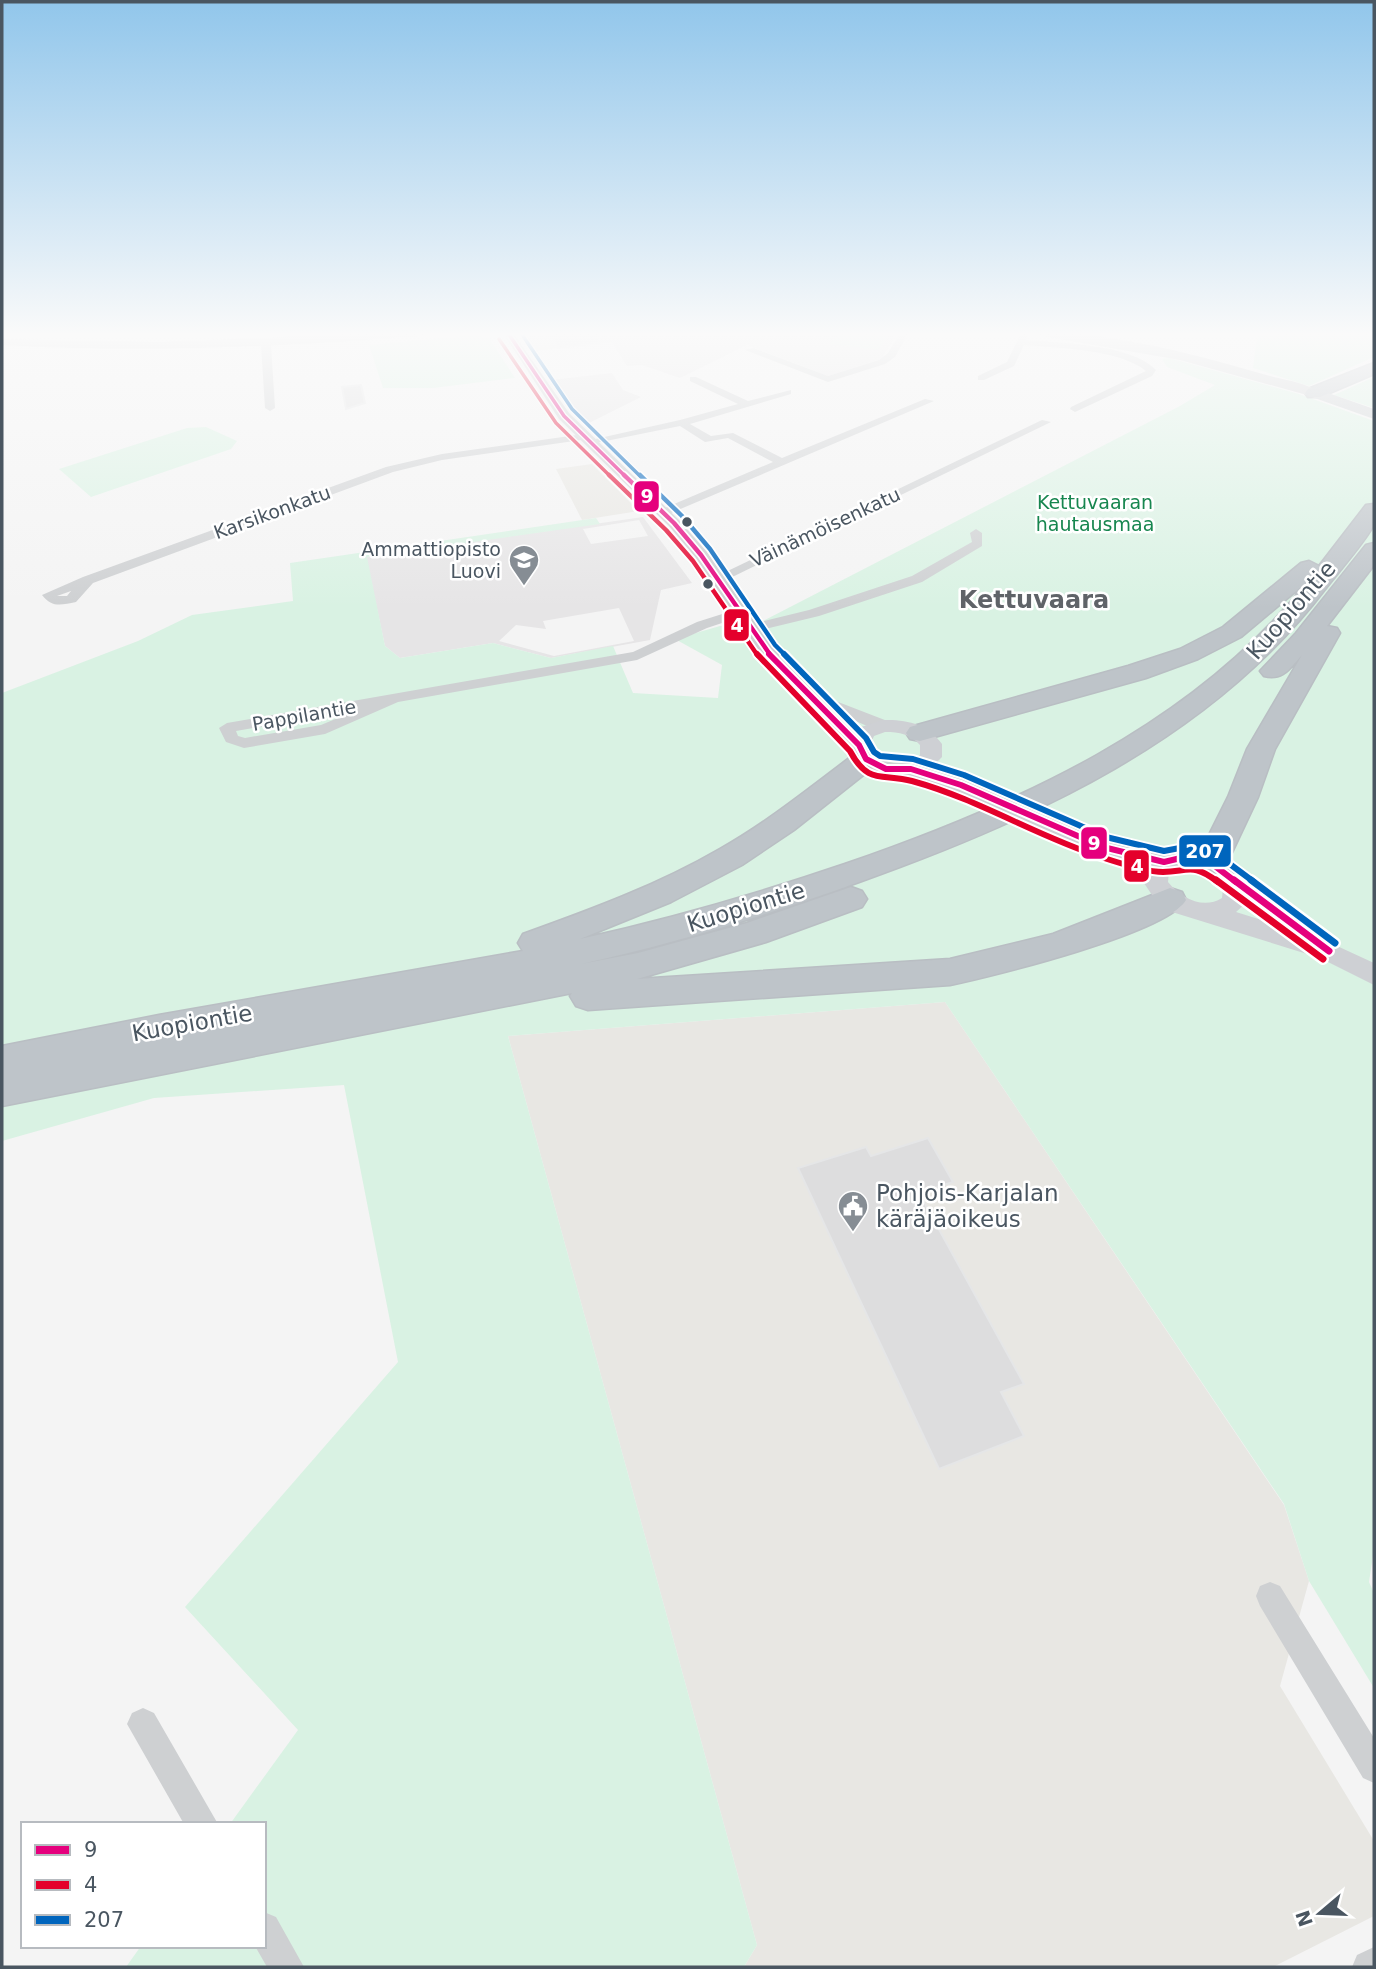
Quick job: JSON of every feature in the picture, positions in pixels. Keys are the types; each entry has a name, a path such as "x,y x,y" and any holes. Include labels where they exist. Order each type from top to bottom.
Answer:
{"highway":[{"path":"920,733 1137,672 1189,654 1232,632 1288,588 1317,560 1367,539"},
{"path":"1210,863 1243,797 1261,749 1315,658 1367,539"},
{"name":"Kuopiontie","path":"2,1061 68,1046 638,966 754,933 969,857 1135,774 1184,742 1238,700 1285,660 1306,638 1367,539"},
{"path":"431,995 636,905 719,863 798,812 862,752"},
{"path":"431,995 700,987 950,972 1007,961 1110,929 1163,881"},
{"name":"Kuopiontie","path":"2,1090 431,995"}],"main road":[{"path":"911,769 931,757 931,744 920,733 902,726 883,726 865,733 862,752 886,769 911,769 961,785 1097,845 1163,881 1194,910 1329,951"},
{"path":"931,757 961,785"},
{"path":"1163,881 1185,857 1210,863 1329,951 1374,975"},
{"path":"1207,912 1218,911 1234,902 1236,888 1231,880"}],"street":[{"path":"576,425 664,512 717,579 749,629 774,660 862,752"},
{"name":"Karsikonkatu","path":"88,580 390,469 442,457 670,425"},
{"path":"685,425 709,440 729,435 781,463"},
{"path":"664,512 872,425"},
{"name":"Väinämöisenkatu","path":"717,579 1040,425"},
{"path":"749,629 814,612 917,579 978,543 976,533"},
{"name":"Pappilantie","path":"396,698 324,729 244,743 232,739 227,728 344,707 637,656 702,625 738,613"},
{"path":"808,694 883,726"},
{"path":"1270,1596 1374,1767"},
{"path":"143,1724 201,1822"},
{"path":"266,1932 287,1967"},
{"path":"1369,1967 1374,1964"}],"shaded area":[{"path":"592,464 639,511 582,520 556,469"},
{"name":"Ammattiopisto Luovi","path":"643,517 692,583 661,590 650,640 551,658 493,643 400,658 385,646 366,557","holes":["639,520 648,536 591,544 583,529","619,608 634,641 554,656 499,641 516,625 546,629 543,621"]},
{"path":"945,1002 1284,1505 1309,1581 1280,1686 1374,1841 1374,1916 1273,1967 744,1967 757,1945 508,1036"}],"green space":[{"name":"Kettuvaaran hautausmaa","path":"1143,425 1374,425 1374,1549 1369,1582 1374,1593 1374,1688 1309,1581 1284,1504 945,1002 508,1036 757,1945 744,1967 126,1967 140,1948 266,1948 266,1822 231,1822 298,1730 185,1607 398,1362 344,1085 154,1098 2,1141 2,693 138,641 192,615 293,601 290,563 596,518 600,524 367,557 385,646 400,658 493,643 551,658 613,646 633,693 718,698 722,665 675,639 720,626 763,621"},
{"path":"206,427 237,441 231,449 91,497 59,469 187,428"}],"building":[{"path":"928,1138 953,1182 919,1193 1024,1384 1001,1392 1024,1436 939,1469 798,1168 866,1147 871,1156"}],"transit line":[{"name":"4","path":"558,425 666,530 693,561 759,658 850,751 858,766 871,775 885,779 909,780 957,795 1100,857 1162,872 1185,868 1206,873 1323,959"},
{"name":"9","path":"573,425 674,523 701,555 767,652 859,745 866,759 886,769 911,769 961,785 1103,847 1164,862 1185,857 1211,863 1329,951"},
{"name":"207","path":"588,425 682,516 710,549 775,645 866,738 874,752 888,758 913,759 964,775 1106,837 1164,851 1185,847 1215,853 1335,943"}],"place":[{"name":"Ammattiopisto Luovi","path":"524,587"},
{"name":"Pohjois-Karjalan käräjäoikeus","path":"853,1233"}],"district":[{"name":"Kettuvaara","path":"1034,600"}]}
